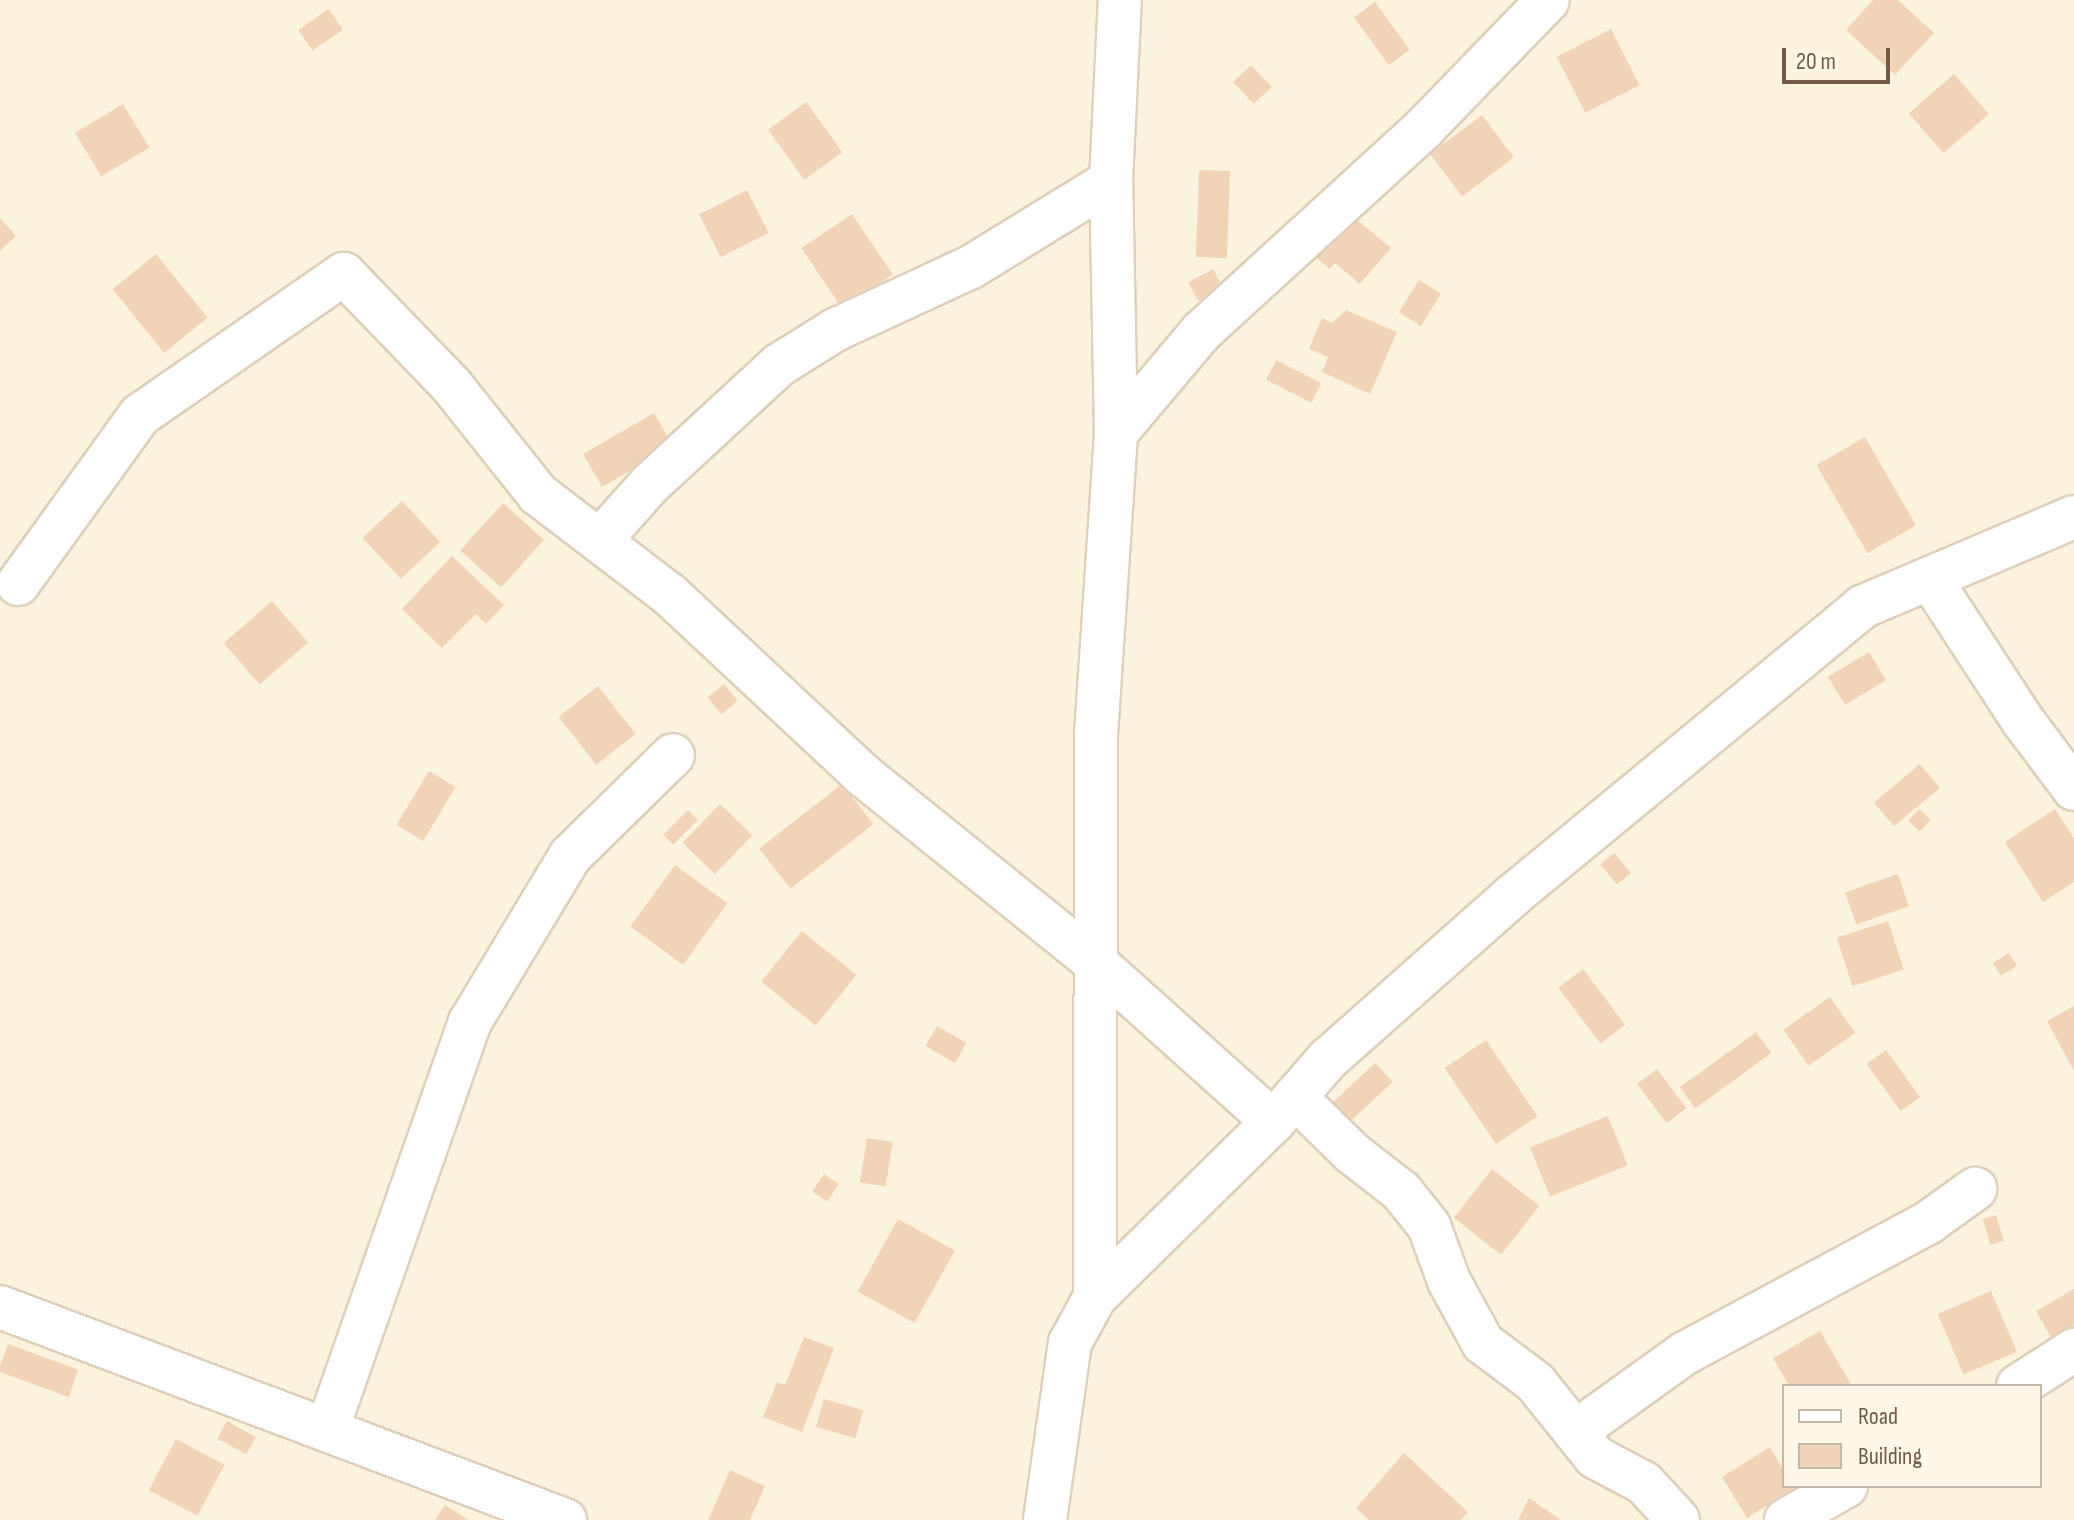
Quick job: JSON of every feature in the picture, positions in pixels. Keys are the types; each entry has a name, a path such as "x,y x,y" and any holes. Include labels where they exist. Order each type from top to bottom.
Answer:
{"street":[{"path":"1095,1297 1096,735 1116,433 1111,181 1120,0"},
{"path":"1116,433 1202,331 1424,128 1548,0"},
{"path":"602,538 650,484 779,365 835,330 971,267 1111,181"},
{"path":"18,584 140,415 344,274 452,386 538,494 602,538 873,784 1284,1109 1352,1153 1401,1191 1429,1226 1449,1281 1483,1343 1535,1382 1595,1457 1644,1483 1678,1520"},
{"path":"1045,1520 1070,1343 1095,1297 1284,1109 1328,1059 1512,896 1862,607 2074,517"},
{"path":"1931,580 2023,721 2074,789"},
{"path":"327,1430 470,1022 570,856 673,755"},
{"path":"1575,1432 1685,1353 1929,1222 1975,1189"},
{"path":"0,1307 565,1520"},
{"path":"2021,1384 2074,1350"},
{"path":"1786,1520 1842,1488"}],"building":[{"path":"1873,0 1898,0 1934,33 1895,75 1846,30"},
{"path":"1375,2 1410,50 1389,65 1354,17"},
{"path":"329,9 343,30 312,50 298,30"},
{"path":"1611,29 1640,85 1585,113 1557,57"},
{"path":"1251,65 1272,87 1254,104 1233,82"},
{"path":"1954,74 1989,114 1943,153 1909,113"},
{"path":"806,102 842,152 804,180 768,130"},
{"path":"123,104 149,148 101,177 75,133"},
{"path":"1482,115 1514,157 1462,196 1430,154"},
{"path":"1199,170 1230,171 1227,258 1196,257"},
{"path":"747,190 769,233 721,257 699,215"},
{"path":"852,214 893,275 842,309 801,248"},
{"path":"1351,215 1391,248 1360,284 1335,263 1330,269 1308,251"},
{"path":"0,218 16,236 0,251"},
{"path":"156,254 208,318 164,353 112,289"},
{"path":"1213,269 1223,288 1198,301 1188,282"},
{"path":"1419,280 1441,294 1421,326 1399,312"},
{"path":"1346,310 1397,332 1370,394 1322,372 1328,357 1309,349 1322,318 1332,323"},
{"path":"1276,360 1321,383 1311,403 1266,380"},
{"path":"654,413 673,446 602,487 583,454"},
{"path":"1865,437 1916,525 1868,553 1817,465"},
{"path":"402,501 440,542 401,579 363,538"},
{"path":"503,503 544,540 501,587 460,551"},
{"path":"452,556 504,605 486,624 476,614 442,648 402,609"},
{"path":"272,601 308,643 260,684 224,643"},
{"path":"1869,652 1886,680 1845,705 1828,677"},
{"path":"724,684 738,701 722,714 708,697"},
{"path":"598,686 636,734 596,765 559,717"},
{"path":"1920,764 1940,788 1894,826 1874,803"},
{"path":"429,771 456,787 423,841 397,825"},
{"path":"842,784 873,824 791,889 759,849"},
{"path":"720,804 752,835 715,874 682,843"},
{"path":"1919,809 1931,820 1920,832 1908,821"},
{"path":"2055,809 2074,838 2074,882 2043,902 2005,842"},
{"path":"688,810 698,820 673,845 663,835"},
{"path":"1614,853 1631,873 1617,884 1600,865"},
{"path":"675,865 728,903 683,965 630,926"},
{"path":"1898,874 1909,906 1856,924 1845,892"},
{"path":"1888,921 1904,970 1852,986 1837,938"},
{"path":"802,931 856,975 815,1026 761,982"},
{"path":"2009,953 2017,966 2001,976 1993,963"},
{"path":"1583,969 1625,1025 1600,1044 1558,988"},
{"path":"1830,997 1855,1033 1809,1066 1783,1030"},
{"path":"2074,1006 2074,1071 2047,1021"},
{"path":"937,1026 966,1043 955,1063 926,1046"},
{"path":"1756,1032 1771,1053 1695,1108 1680,1087"},
{"path":"1486,1040 1537,1116 1496,1144 1445,1068"},
{"path":"1886,1050 1920,1097 1901,1111 1867,1064"},
{"path":"1375,1063 1393,1082 1341,1130 1323,1111"},
{"path":"1657,1069 1686,1108 1667,1123 1637,1084"},
{"path":"1608,1116 1628,1165 1550,1197 1530,1147"},
{"path":"867,1138 893,1142 886,1187 860,1182"},
{"path":"1492,1169 1539,1206 1501,1255 1454,1218"},
{"path":"824,1174 839,1184 827,1201 812,1191"},
{"path":"1996,1215 2004,1241 1991,1245 1983,1219"},
{"path":"898,1219 955,1251 915,1323 858,1292"},
{"path":"2074,1289 2074,1326 2052,1339 2036,1311"},
{"path":"1991,1291 2017,1352 1963,1374 1938,1314"},
{"path":"1820,1331 1851,1384 1788,1384 1773,1358"},
{"path":"804,1337 834,1348 802,1432 763,1417 777,1382 785,1385"},
{"path":"8,1344 78,1370 69,1397 0,1372"},
{"path":"824,1399 863,1410 855,1438 816,1427"},
{"path":"227,1421 256,1437 246,1454 217,1438"},
{"path":"176,1439 225,1465 197,1516 149,1490"},
{"path":"1770,1447 1782,1468 1782,1488 1795,1488 1747,1518 1722,1477"},
{"path":"1404,1453 1468,1512 1461,1520 1369,1520 1356,1508"},
{"path":"730,1470 765,1486 750,1520 708,1520"},
{"path":"1529,1498 1561,1520 1518,1520"},
{"path":"445,1505 469,1520 435,1520"}]}
